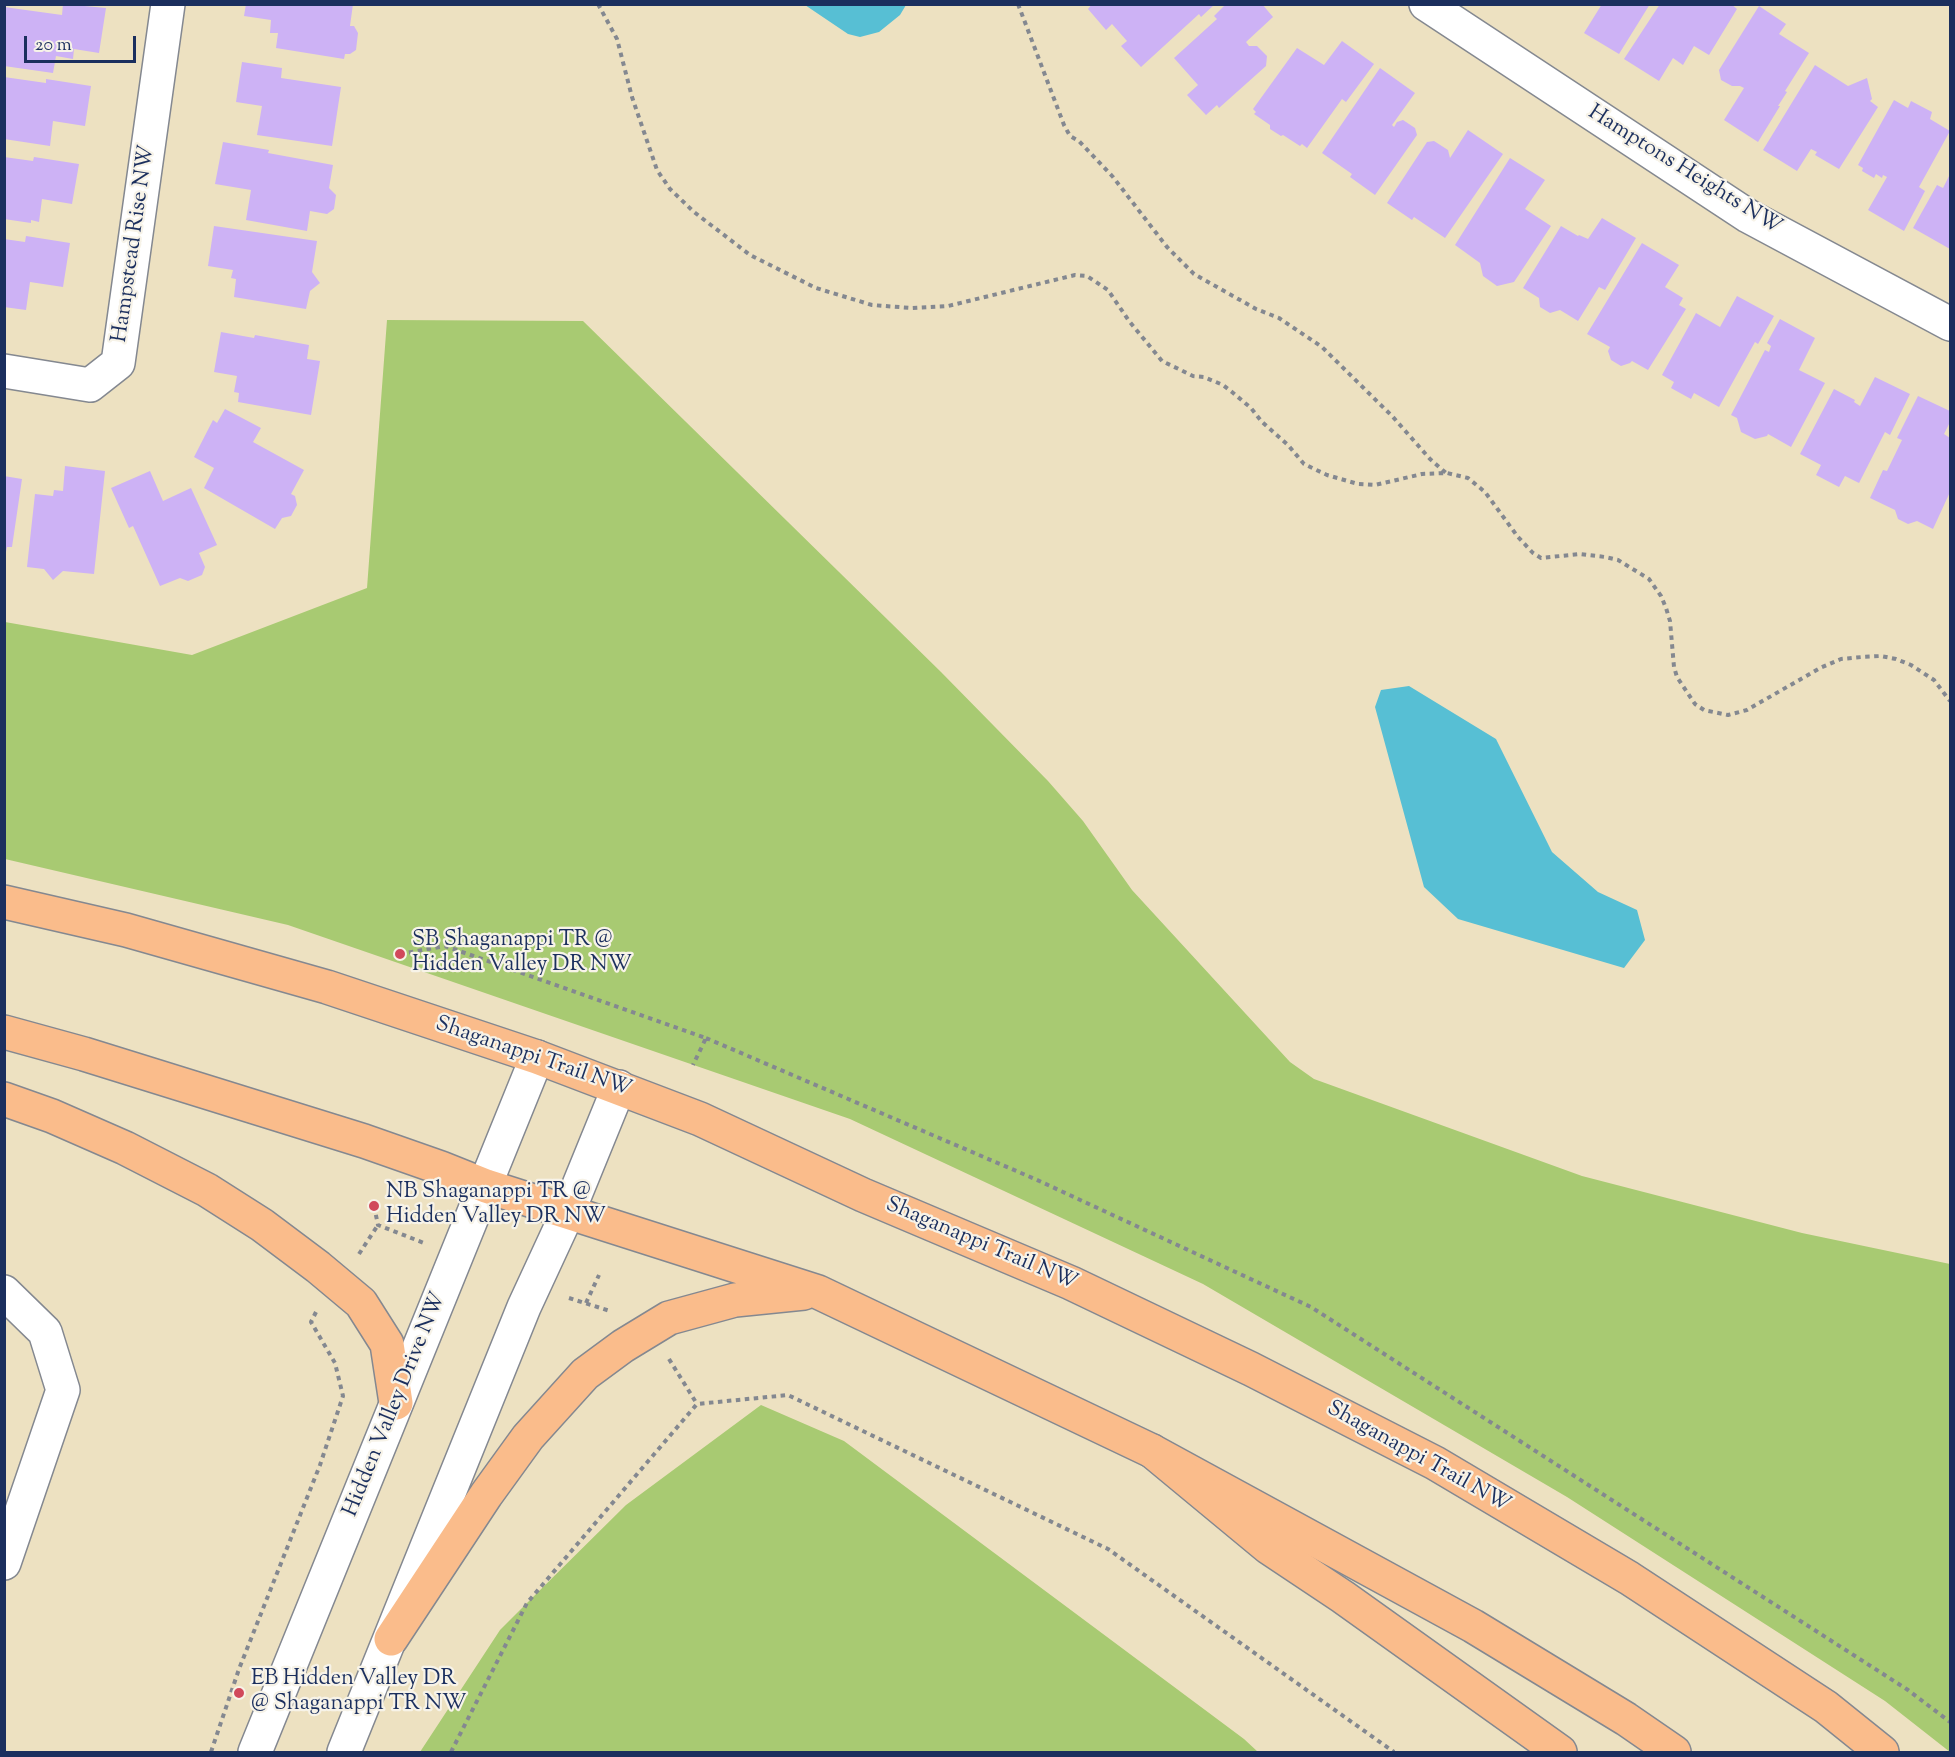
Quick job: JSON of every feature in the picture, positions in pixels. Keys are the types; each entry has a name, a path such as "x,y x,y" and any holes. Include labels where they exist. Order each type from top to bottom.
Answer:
{"main road":[{"name":"Shaganappi Trail NW","path":"4,902 126,930 327,987 537,1057 700,1119 862,1195 1071,1283 1251,1369 1435,1463 1629,1578 1826,1707 1882,1752"},
{"path":"4,1032 84,1054 364,1141 486,1186 818,1292 1152,1451 1473,1626 1626,1719 1674,1752"},
{"path":"4,1100 52,1116 125,1148 207,1190 262,1225 318,1267 361,1303 387,1344 396,1403"},
{"path":"391,1640 486,1495 522,1445 585,1374 623,1346 669,1318 735,1300 818,1292"},
{"path":"1152,1451 1268,1547 1343,1597 1560,1752"}],"street":[{"name":"Hampstead Rise NW","path":"4,371 90,385 118,363 168,4"},
{"name":"Hamptons Heights NW","path":"1426,4 1749,216 1950,324"},
{"name":"Hidden Valley Drive NW","path":"255,1752 537,1057"},
{"path":"344,1752 524,1307 568,1212 619,1087"},
{"path":"4,1292 45,1332 63,1390 4,1563"}],"path":[{"path":"598,4 617,39 632,97 657,170 670,189 694,212 750,255 816,288 872,305 911,308 948,306 1075,275 1087,276 1108,290 1129,321 1162,361 1193,376 1204,377 1232,392 1251,408 1304,464 1327,475 1358,484 1375,485 1412,475 1446,473 1468,478 1478,485 1500,509 1518,537 1541,558 1580,554 1605,557 1618,560 1649,579 1666,608 1670,621 1677,677 1695,704 1704,710 1728,716 1747,710 1820,668 1841,659 1862,657 1888,657 1911,664 1934,680 1950,701"},
{"path":"1018,4 1058,113 1070,136 1079,141 1113,177 1167,247 1194,273 1256,309 1279,318 1322,346 1446,473"},
{"path":"400,954 445,946 706,1038 1035,1179 1311,1307 1908,1689 1950,1722"},
{"path":"693,1065 706,1038"},
{"path":"356,1259 378,1225 374,1206"},
{"path":"378,1225 426,1244"},
{"path":"586,1303 599,1275"},
{"path":"565,1296 616,1313"},
{"path":"211,1752 239,1669 320,1465 343,1396 335,1363 311,1322 316,1311"},
{"path":"668,1359 697,1404"},
{"path":"451,1752 526,1603 697,1404 788,1395 1108,1549 1394,1752"}],"green space":[{"path":"387,320 583,321 941,672 1048,781 1083,821 1132,890 1290,1062 1314,1079 1582,1176 1802,1233 1950,1264 1950,1752 1885,1701 1567,1497 1203,1284 850,1119 288,925 5,859 5,622 192,655 367,588"},
{"path":"761,1405 844,1441 1244,1739 1258,1752 420,1752 500,1630 626,1505"}],"water":[{"path":"805,5 906,5 900,15 879,32 860,37 848,34"},
{"path":"1409,686 1496,739 1552,852 1598,892 1637,910 1645,940 1624,968 1458,919 1424,887 1375,707 1381,690"}],"building":[{"path":"63,4 106,8 99,53 74,49 73,59 56,56 53,73 4,66 4,7 62,15"},
{"path":"246,4 353,4 350,26 354,26 358,33 356,50 345,54 344,59 276,48 278,33 270,33 271,20 244,16"},
{"path":"1092,4 1215,4 1201,17 1199,14 1141,67 1121,46 1127,41 1112,24 1106,30 1088,9"},
{"path":"1226,4 1262,4 1273,17 1246,42 1249,46 1257,46 1267,56 1266,66 1219,108 1217,105 1206,115 1187,95 1198,85 1174,58 1217,19 1214,16"},
{"path":"1602,4 1650,4 1619,54 1584,33"},
{"path":"1660,4 1731,4 1737,9 1709,55 1694,46 1683,65 1673,58 1659,81 1624,59"},
{"path":"1759,6 1786,24 1779,34 1809,53 1785,91 1787,92 1778,106 1780,106 1758,142 1724,120 1744,88 1732,86 1721,80 1719,70"},
{"path":"1342,41 1374,64 1346,102 1342,99 1307,148 1270,129 1270,125 1254,114 1256,112 1253,109 1297,48 1324,65"},
{"path":"242,62 282,68 281,78 341,87 332,146 257,135 262,106 236,102"},
{"path":"1815,65 1848,86 1867,78 1872,99 1870,101 1878,107 1839,169 1815,155 1817,152 1811,149 1797,171 1763,150"},
{"path":"1380,68 1415,93 1392,125 1394,127 1397,122 1403,120 1415,128 1417,135 1375,195 1350,177 1352,174 1322,153"},
{"path":"4,77 46,83 46,79 91,86 85,126 53,121 50,146 4,139"},
{"path":"1894,100 1908,108 1911,101 1932,112 1930,119 1950,131 1919,187 1925,191 1904,231 1868,210 1887,177 1883,175 1882,178 1876,174 1874,178 1862,171 1863,168 1858,165"},
{"path":"1468,130 1503,154 1445,238 1414,217 1412,220 1387,203 1427,142 1434,141 1448,150 1450,158"},
{"path":"223,142 333,165 329,188 336,195 334,209 327,214 310,211 307,231 246,220 251,190 215,184"},
{"path":"4,157 33,161 34,157 79,164 72,204 42,199 39,222 4,219"},
{"path":"1510,158 1545,180 1525,209 1551,226 1514,282 1497,286 1483,276 1480,263 1455,245"},
{"path":"1950,174 1950,249 1913,228 1937,185 1943,188"},
{"path":"1602,218 1636,238 1605,290 1599,287 1578,321 1560,310 1550,313 1540,307 1539,298 1523,288 1561,226 1588,239"},
{"path":"214,226 317,241 312,272 320,283 310,291 306,309 234,297 236,279 231,278 233,270 208,266"},
{"path":"26,236 70,243 63,287 30,282 26,310 4,307 4,239 25,242"},
{"path":"1642,243 1679,265 1665,287 1683,298 1679,305 1686,309 1648,370 1632,361 1621,366 1611,360 1608,351 1610,347 1587,334"},
{"path":"1737,296 1774,316 1758,344 1755,342 1719,407 1694,393 1691,399 1671,388 1674,382 1662,375 1696,313 1720,327"},
{"path":"1780,319 1815,338 1799,370 1825,383 1791,447 1768,434 1755,439 1741,432 1737,418 1731,415 1765,350 1769,352 1771,346 1767,343"},
{"path":"221,332 254,338 255,335 309,345 307,359 320,361 311,415 238,402 239,393 234,392 237,376 214,372"},
{"path":"1875,377 1910,394 1890,435 1885,432 1859,483 1845,476 1839,487 1816,475 1821,465 1800,454 1834,389 1855,400 1854,402 1860,406"},
{"path":"1918,396 1950,411 1950,422 1944,434 1950,438 1950,492 1933,529 1917,521 1908,524 1898,519 1895,510 1870,498 1883,470 1887,471 1902,440 1897,438"},
{"path":"225,409 261,428 253,442 304,470 291,494 295,496 297,505 291,516 282,518 275,529 204,488 214,468 194,457 213,420 217,423"},
{"path":"65,466 105,471 94,574 63,571 53,580 44,569 27,567 35,494 53,496 54,490 63,491"},
{"path":"150,471 163,501 191,488 217,545 199,553 205,567 202,575 188,581 180,578 160,586 133,526 129,528 111,488"},
{"path":"4,476 22,479 12,547 7,547 6,552"}],"place":[{"name":"SB Shaganappi TR @ Hidden Valley DR NW","path":"400,954"},
{"name":"NB Shaganappi TR @ Hidden Valley DR NW","path":"374,1206"},
{"name":"EB Hidden Valley DR @ Shaganappi TR NW","path":"239,1693"}]}
